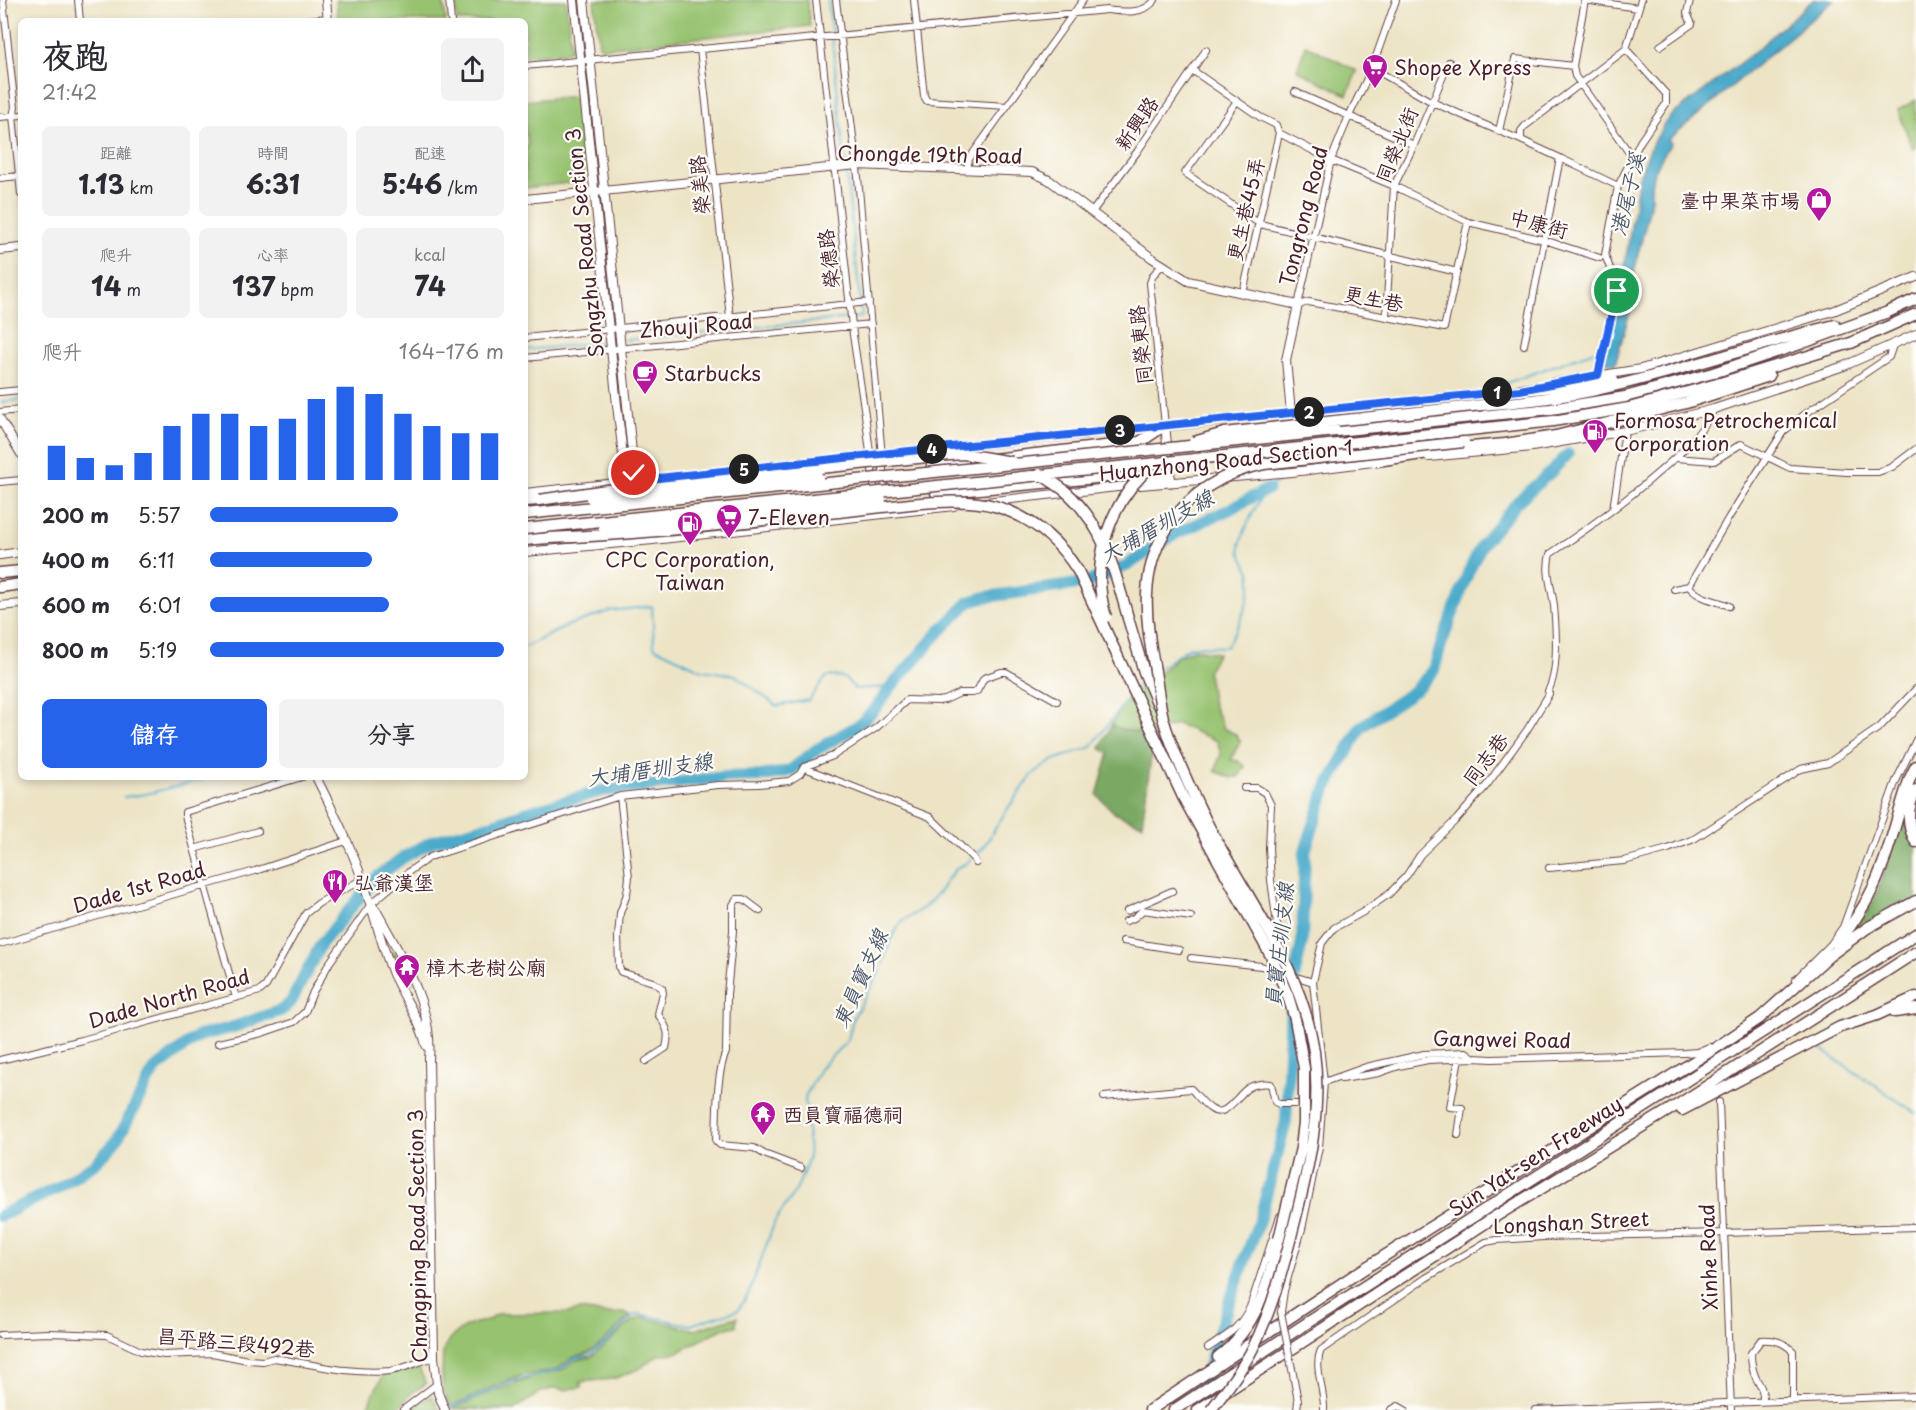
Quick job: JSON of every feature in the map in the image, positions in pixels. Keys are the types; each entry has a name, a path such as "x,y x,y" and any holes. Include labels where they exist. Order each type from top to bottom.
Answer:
{"highway":[{"path":"528,514 1551,410 1625,397 1713,373 1888,312 1916,299"},
{"path":"1110,637 1102,598 1101,555 1120,502 1136,480 1153,465 1172,452 1198,440 1224,433 1591,391 1712,361 1797,334 1888,312"},
{"path":"1377,461 1556,436 1686,403 1790,368 1916,314"},
{"path":"528,529 1553,422 1629,408 1851,343"},
{"path":"1520,390 1669,372"},
{"path":"1205,1408 1252,1350 1277,1289 1311,1157 1317,1083 1311,1033 1295,984 1279,948 1205,818 1169,736 1163,716 1151,651 1146,594 1150,567 1160,540 1175,516 1194,496 1211,483 1251,466 1498,438 1603,423"},
{"path":"528,501 602,498 932,466 1140,442 1165,425"},
{"path":"539,500 607,490 946,455 964,454 1009,461 1035,471 1062,489 1080,506 1098,531 1113,566 1144,672 1163,716"},
{"path":"548,538 593,530 1138,474 1171,481"},
{"path":"528,540 684,529 953,502 978,503 1012,513 1035,525 1052,538 1068,556 1078,571 1110,637 1152,734 1183,797 1270,954 1295,1019 1304,1068 1302,1148 1262,1302 1224,1353 1182,1389 1149,1410"},
{"path":"0,573 18,571"},
{"path":"0,587 18,584"},
{"path":"1828,956 1852,926 1869,897 1916,766"},
{"path":"1916,790 1909,813 1910,826 1916,842"},
{"path":"1202,1372 1238,1352 1362,1270 1734,1035 1768,1011 1828,956 1867,928 1916,901"},
{"name":"Sun Yat-sen Freeway","path":"1174,1410 1916,934"},
{"name":"Sun Yat-sen Freeway","path":"1205,1408 1483,1224 1710,1085 1916,952"},
{"path":"1562,1176 1817,1038 1916,997"},
{"path":"1877,1015 1916,1009"}],"street":[{"path":"3,0 15,107 13,116 18,166"},
{"path":"78,0 80,18"},
{"path":"326,0 328,18"},
{"path":"449,0 451,18"},
{"name":"Songzhu Road Section 3","path":"574,0 585,60 616,349 634,471 631,481 638,541"},
{"name":"Songzhu Road Section 3","path":"584,0 585,60"},
{"name":"榮德路","path":"816,0 851,321 877,514"},
{"name":"榮德路","path":"836,0 856,165 863,303 871,324 888,514"},
{"path":"914,0 924,96 927,101 1007,106"},
{"path":"967,169 969,159 1083,0"},
{"path":"528,66 1107,10 1128,13 1151,5 1155,0"},
{"name":"Tongrong Road","path":"1292,414 1286,360 1331,160 1372,68 1396,0"},
{"path":"1632,157 1579,83 1575,76 1574,66 1584,0 1638,8"},
{"path":"1521,140 1521,131 1525,126 1626,49 1641,0"},
{"path":"1660,46 1692,24 1687,13 1690,0"},
{"path":"0,47 8,47"},
{"name":"榮美路","path":"700,49 730,317"},
{"path":"1598,375 1617,291 1605,255 1618,186 1632,157 1666,105 1666,94 1626,49"},
{"name":"新興路","path":"1092,212 1137,152 1206,50"},
{"path":"1499,131 1515,58 1574,66"},
{"name":"同榮北街","path":"1386,316 1394,186 1414,146 1449,62"},
{"path":"1372,68 1432,102 1521,140 1618,186"},
{"name":"中康街","path":"1192,70 1260,117 1276,125 1279,133 1331,160 1394,186 1468,222 1544,240 1600,258"},
{"path":"1295,92 1414,146"},
{"path":"1237,101 1185,173 1260,225 1315,236 1457,272 1468,222"},
{"path":"0,117 18,115"},
{"name":"更生巷45弄","path":"1243,293 1279,133"},
{"path":"1524,345 1560,158"},
{"name":"Chongde 19th Road","path":"528,199 856,165 1032,172 1048,180 1162,265 1188,281 1298,305"},
{"path":"0,178 18,176"},
{"path":"0,250 18,248"},
{"name":"同榮東路","path":"1162,265 1153,275 1150,283 1165,425"},
{"name":"更生巷","path":"1298,305 1309,302 1444,328 1457,272"},
{"name":"Huanzhong Road Section 1","path":"528,493 870,455 1520,390 1641,369 1833,311 1916,278"},
{"name":"Zhouji Road","path":"528,338 863,303"},
{"name":"Zhouji Road","path":"528,358 851,321 871,324"},
{"name":"Huanzhong Road Section 1","path":"528,552 888,514 1171,481 1292,472 1377,461 1508,450 1625,431 1713,409 1844,366 1916,334"},
{"path":"1674,589 1689,586 1766,457 1784,432 1889,357 1893,345"},
{"path":"0,392 18,390"},
{"name":"同志巷","path":"1324,1082 1312,982 1322,943 1334,928 1389,894 1407,875 1420,855 1457,819 1487,785 1550,694 1548,691 1552,683 1555,648 1554,606 1547,565 1550,554 1613,510 1676,458 1706,424 1713,409"},
{"path":"0,412 18,410"},
{"path":"0,419 18,449"},
{"path":"1165,425 1171,481"},
{"path":"1613,510 1625,431"},
{"path":"1676,458 1714,460 1741,444 1790,468 1878,472 1892,466 1916,449"},
{"path":"0,482 18,480"},
{"path":"0,555 18,552"},
{"path":"1689,586 1690,590 1729,606"},
{"path":"0,606 18,603"},
{"path":"218,1043 262,1033 294,1022 305,1012 330,962 370,904 430,857 620,796 718,785 789,781 800,774 804,767 833,756 876,728 907,700 939,701 960,693 973,693 984,678 1001,672 1010,674 1057,701"},
{"path":"1549,868 1624,861 1694,839 1754,802 1756,797 1801,769 1828,763 1880,727 1916,688"},
{"name":"Gangwei Road","path":"1324,1082 1366,1066 1424,1054 1466,1052 1474,1058 1492,1059 1684,1053 1706,1049 1762,1009 1831,944 1843,927 1896,781 1916,740"},
{"path":"804,767 930,817 976,863"},
{"path":"236,998 203,887 185,812 292,780"},
{"name":"Changping Road Section 3","path":"317,780 363,879 372,913 393,972 426,1041 429,1059 434,1357 437,1384 444,1409"},
{"path":"1244,788 1257,788 1265,793 1271,805 1269,848 1281,973"},
{"path":"620,796 629,886 620,913 619,967 621,972 653,982 662,988 658,1014 668,1029 669,1035 666,1048 646,1061"},
{"path":"194,849 258,831"},
{"name":"Dade 1st Road","path":"0,944 203,887 346,841"},
{"name":"Dade North Road","path":"0,1060 260,991 266,986 306,913 319,903 363,879"},
{"path":"1127,911 1172,891"},
{"path":"760,911 744,899 737,899 733,905 726,1052 720,1074 716,1141 720,1145 754,1148 801,1168"},
{"name":"Changping Road Section 3","path":"370,904 413,981 428,1029 431,1044 429,1059"},
{"path":"1126,921 1134,918 1143,910 1191,917"},
{"path":"1123,941 1179,950"},
{"path":"1191,958 1261,966 1312,982"},
{"path":"1458,1135 1462,1108 1450,1107 1459,1058"},
{"path":"1298,1410 1281,1312 1319,1147 1324,1082 1378,1073 1428,1060 1474,1058"},
{"path":"1104,1097 1191,1089 1212,1111 1218,1112 1231,1105 1249,1088 1267,1083 1273,1086 1275,1102 1280,1105 1322,1103"},
{"name":"Xinhe Road","path":"1719,1102 1731,1410"},
{"path":"1208,1348 1237,1334 1250,1307 1280,1215 1298,1142 1309,1135 1319,1134"},
{"name":"Longshan Street","path":"1324,1410 1318,1357 1321,1350 1426,1278 1486,1242 1543,1237 1916,1227"},
{"name":"昌平路三段492巷","path":"0,1335 48,1333 107,1335 141,1351 164,1355 212,1353 248,1360 263,1361 274,1358 344,1370 392,1371 434,1357"},
{"path":"1763,1401 1763,1388 1755,1377 1750,1353 1761,1340 1774,1339 1793,1351 1793,1400"},
{"path":"403,1410 437,1384"},
{"path":"1535,1410 1916,1396"},
{"path":"1392,1410 1398,1406 1405,1410"}],"green space":[{"path":"336,0 443,0 446,18 338,18"},
{"path":"455,0 566,0 571,48 567,52 528,56 528,18 457,18"},
{"path":"594,0 807,0 810,26 603,48 599,45"},
{"path":"1306,45 1357,71 1347,95 1297,70"},
{"path":"576,96 584,174 578,182 528,188 528,101"},
{"path":"1916,100 1916,147 1913,149 1898,110"},
{"path":"1194,649 1218,653 1207,671 1213,703 1223,728 1235,734 1240,741 1231,760 1238,761 1245,766 1239,776 1232,778 1215,771 1221,754 1217,741 1177,724 1142,734 1114,727 1112,724 1122,706 1146,683 1177,657"},
{"path":"1112,724 1114,727 1142,734 1152,733 1152,752 1142,824 1116,814 1097,795 1109,753 1100,748"},
{"path":"1903,813 1908,833 1916,849 1916,903 1853,934 1872,904"},
{"path":"393,952 412,983 403,986 393,962"},
{"path":"580,1310 605,1314 624,1313 630,1316 599,1346 584,1355 574,1357 552,1371 521,1376 495,1386 451,1407 446,1398 442,1371 444,1348 455,1334 497,1314 568,1313"},
{"path":"642,1317 695,1330 737,1317 736,1326 722,1329 676,1353 658,1355 639,1369 613,1379 580,1382 582,1387 564,1390 555,1388 541,1392 514,1410 453,1409 533,1377 562,1370 576,1360 591,1357 631,1322"},
{"path":"419,1368 426,1384 413,1392 397,1409 367,1410 384,1374"},
{"path":"432,1396 439,1409 412,1410 421,1402"}],"water":[{"path":"1813,0 1834,0 1668,140 1671,143 1657,165 1651,182 1649,212 1634,275 1633,301 1615,364 1604,362 1627,252 1639,177 1653,142 1671,116 1753,53"}],"waterway":[{"path":"828,0 845,164"},
{"path":"624,340 862,317 846,170"},
{"path":"528,350 618,341"},
{"name":"大埔厝圳支線","path":"1490,389 1600,349"},
{"path":"0,402 18,400"},
{"name":"員寶庄圳支線","path":"1292,987 1302,942 1305,851 1326,789 1361,727 1414,691 1434,670 1468,573 1481,546 1518,501 1568,454"},
{"name":"東員寶支線","path":"1158,669 1188,648 1226,647 1235,632 1249,596 1251,578 1240,551 1244,534 1264,493 1273,485 1293,475"},
{"name":"大埔厝圳支線","path":"0,1216 57,1188 95,1164 116,1142 154,1070 198,1036 231,1028 282,1010 291,1002 321,944 376,878 404,857 433,841 602,791 724,777 761,776 791,770 816,750 859,725 941,630 969,602 986,597 1086,583 1126,566 1175,534 1268,489"},
{"path":"528,646 569,625 610,611 652,606 654,647 702,670 735,675 777,706 809,700 826,677 843,677 855,689 891,687"},
{"name":"東員寶支線","path":"1135,689 1144,680"},
{"name":"東員寶支線","path":"448,1409 513,1381 549,1373 562,1368 575,1358 588,1356 633,1316 639,1314 690,1325 738,1310 749,1293 775,1221 797,1189 809,1157 805,1097 821,1067 848,1040 853,1018 881,969 891,939 902,921 925,907 958,867 965,864 983,848 1008,808 1034,773 1054,760 1091,747 1132,693"},
{"path":"124,797 146,794 201,780"},
{"name":"員寶庄圳支線","path":"1197,1410 1218,1334 1260,1218 1286,1122 1291,1008"},
{"path":"1822,1050 1916,1113"}],"tunnel":[{"path":"1741,1045 1762,1077"}],"place":[{"name":"Shopee Xpress","path":"1375,90"},
{"name":"臺中果菜市場","path":"1819,223"},
{"name":"Starbucks","path":"645,396"},
{"name":"Formosa Petrochemical Corporation","path":"1595,455"},
{"name":"7-Eleven","path":"729,540"},
{"name":"CPC Corporation, Taiwan","path":"690,547"},
{"name":"弘爺漢堡","path":"335,905"},
{"name":"樟木老樹公廟","path":"407,990"},
{"name":"西員寶福德祠","path":"763,1137"}],"route":[{"path":"634,473 631,481 1520,390 1598,375 1617,291"}],"water label":[{"name":"港尾子溪","path":"1626,194"}]}
